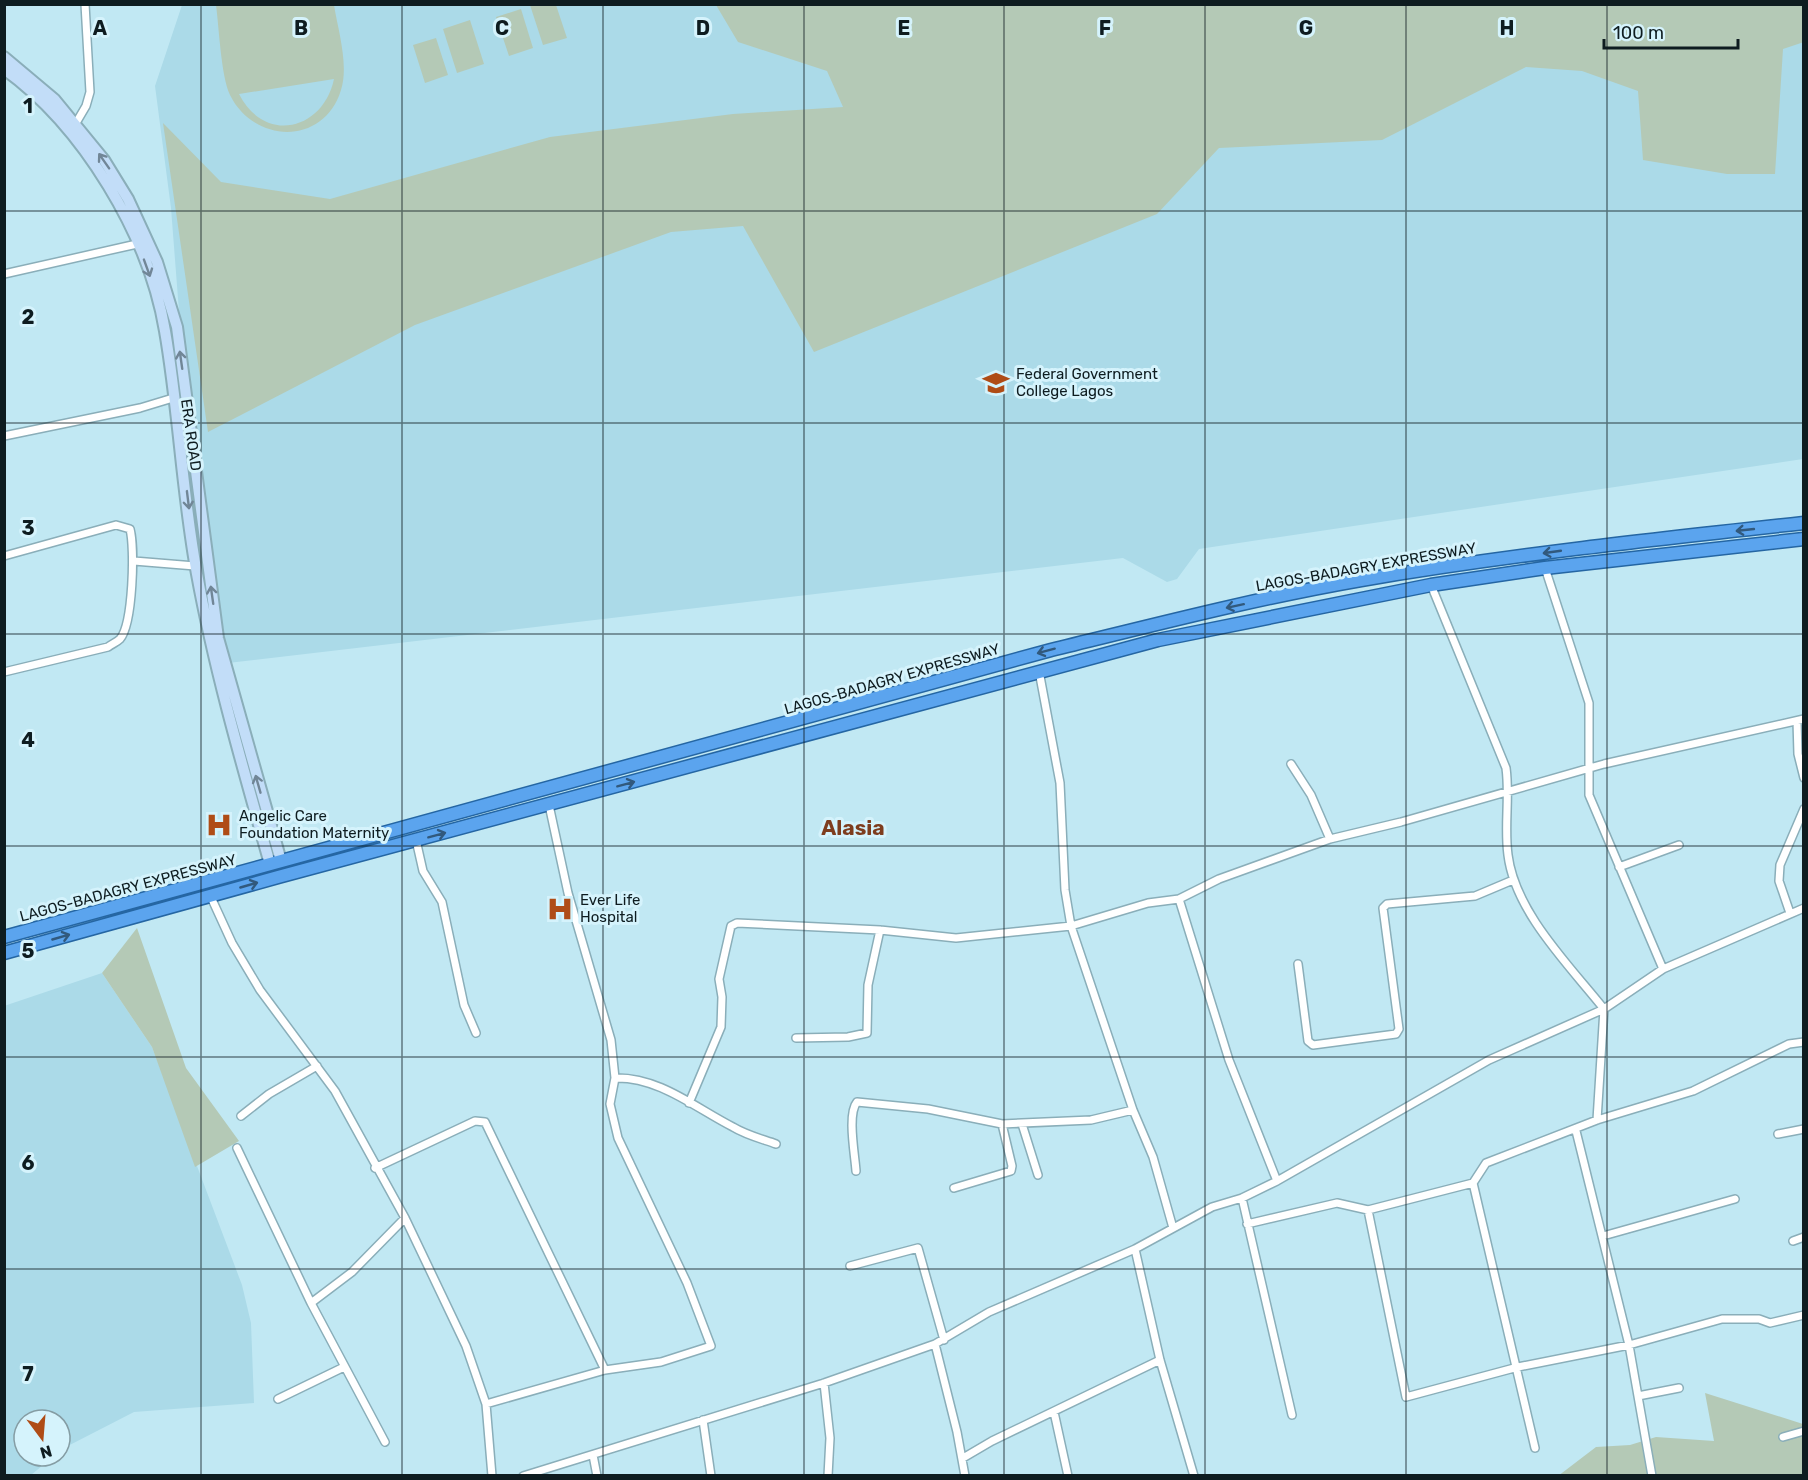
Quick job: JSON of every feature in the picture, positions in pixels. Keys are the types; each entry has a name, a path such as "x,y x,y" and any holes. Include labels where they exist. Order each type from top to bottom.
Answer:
{"highway":[{"name":"LAGOS-BADAGRY EXPRESSWAY","path":"4,938 1051,650 1184,617 1360,581 1463,564 1603,544 1803,523"},
{"name":"LAGOS-BADAGRY EXPRESSWAY","path":"4,953 210,895 549,806 1158,640 1431,585 1545,568 1803,539"}],"main road":[{"name":"ERA ROAD","path":"4,57 54,99 75,123 147,237 172,305 218,638 275,862"},
{"path":"4,69 43,102 112,183 137,244 165,329 195,566 216,673 275,862"}],"street":[{"path":"75,123 86,106 90,92 85,4"},
{"path":"4,274 137,244"},
{"path":"4,436 140,408 173,398"},
{"path":"4,556 116,525 130,529 134,561 127,620 121,638 108,647 4,672"},
{"path":"134,561 195,566"},
{"path":"1545,568 1589,703 1589,795 1663,969"},
{"path":"1431,585 1506,768 1509,789 1508,854 1513,880 1525,907 1604,1009 1597,1120"},
{"path":"1039,671 1060,783 1065,890 1071,926 1133,1110 1154,1157 1173,1228"},
{"path":"689,1103 721,1027 722,997 719,979 731,926 737,923 880,930 956,938 1071,926 1148,903 1179,899 1219,879 1330,839 1401,822 1509,789 1800,720 1798,754 1803,778"},
{"path":"1291,764 1311,795 1330,839"},
{"path":"486,1404 605,1370 661,1362 711,1346 682,1273 618,1138 610,1104 615,1078 610,1040 568,892 549,806"},
{"path":"1790,913 1779,881 1780,865 1803,809"},
{"path":"416,840 423,871 442,902 464,1005 476,1033"},
{"path":"1619,867 1679,845"},
{"path":"1298,964 1308,1041 1314,1045 1396,1034 1399,1029 1383,908 1387,904 1475,896 1513,880"},
{"path":"210,895 232,943 260,990 335,1091 375,1168 405,1218 466,1346 486,1404 492,1476"},
{"path":"1179,899 1229,1060 1278,1181"},
{"path":"523,1476 824,1383 935,1344 988,1312 1135,1249 1212,1207 1242,1198 1278,1181 1489,1060 1604,1009 1663,969 1803,908"},
{"path":"796,1038 848,1037 867,1033 868,985 880,930"},
{"path":"1247,1224 1337,1203 1368,1210 1473,1183 1486,1163 1576,1131 1597,1120 1693,1091 1789,1044 1803,1042"},
{"path":"241,1116 269,1094 317,1066"},
{"path":"615,1078 642,1079 662,1087 735,1129 776,1144"},
{"path":"856,1171 852,1123 854,1106 857,1102 927,1109 1002,1124 1091,1120 1133,1110"},
{"path":"375,1168 475,1120 484,1122 605,1370"},
{"path":"954,1188 1011,1171 1012,1166 1002,1124"},
{"path":"1022,1124 1038,1175"},
{"path":"1778,1134 1803,1129"},
{"path":"1576,1131 1629,1345 1652,1476"},
{"path":"237,1148 311,1303 385,1442"},
{"path":"1473,1183 1518,1367 1535,1448"},
{"path":"1242,1198 1292,1415"},
{"path":"1603,1236 1735,1199"},
{"path":"1368,1210 1406,1397 1518,1367 1629,1345 1722,1319 1758,1319 1770,1323 1803,1315"},
{"path":"311,1303 352,1272 405,1218"},
{"path":"1793,1241 1803,1237"},
{"path":"850,1266 918,1248 944,1340"},
{"path":"1135,1249 1160,1360 1194,1476"},
{"path":"935,1344 963,1458 965,1476"},
{"path":"963,1458 992,1441 1160,1360"},
{"path":"278,1399 344,1367"},
{"path":"824,1383 830,1438 828,1476"},
{"path":"1638,1396 1679,1388"},
{"path":"1054,1412 1068,1476"},
{"path":"704,1420 711,1476"},
{"path":"1783,1437 1803,1431"},
{"path":"593,1455 597,1476"}],"shaded area":[{"name":"Federal Government College Lagos","path":"182,5 1803,5 1803,459 1199,549 1177,579 1167,582 1123,558 228,663 179,311 171,208 155,86"},
{"path":"102,973 152,1047 242,1285 251,1323 254,1403 134,1412 72,1444 72,1408 12,1408 12,1468 39,1468 31,1475 5,1475 4,1006"}],"green space":[{"path":"1803,4 1804,42 1783,49 1775,174 1727,174 1643,160 1638,91 1582,71 1526,67 1382,140 1219,148 1157,214 814,352 743,226 671,232 415,325 208,432 163,123 221,182 330,199 550,137 733,114 843,107 827,71 738,42 716,5"},
{"path":"216,5 334,5 342,48 343,80 332,108 320,121 305,129 288,132 271,130 255,123 241,111 227,87 222,64","holes":["334,79 328,97 306,120 292,125 277,125 263,120 250,110 239,94"]},
{"path":"530,5 556,5 567,38 543,45"},
{"path":"521,9 533,48 509,56 496,17"},
{"path":"470,20 484,64 457,73 443,29"},
{"path":"436,38 448,75 425,83 413,45"},
{"path":"137,928 186,1068 239,1141 195,1167 152,1047 102,973"},
{"path":"1705,1393 1803,1424 1803,1475 1558,1476 1596,1447 1630,1445 1656,1437 1714,1441"}],"place":[{"name":"Federal Government College Lagos","path":"996,383"},
{"name":"Angelic Care Foundation Maternity","path":"219,825"},
{"name":"Ever Life Hospital","path":"560,909"}],"district":[{"name":"Alasia","path":"853,828"}]}
